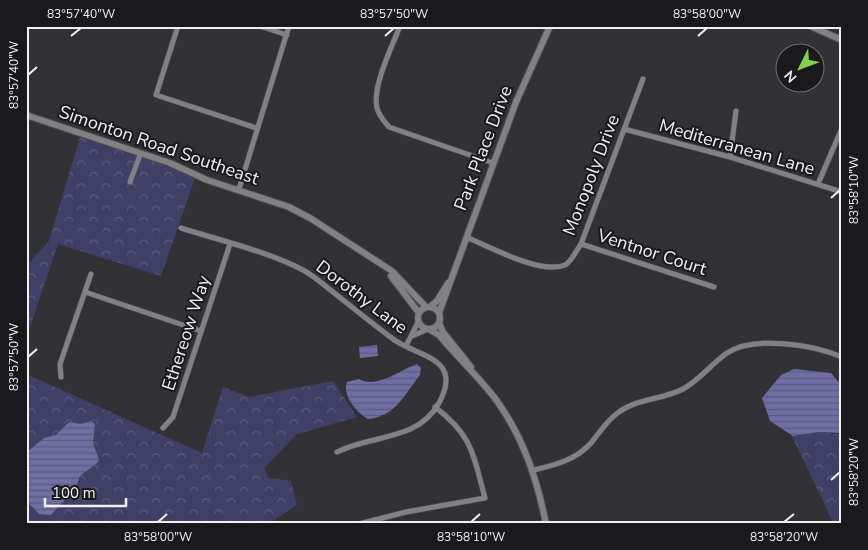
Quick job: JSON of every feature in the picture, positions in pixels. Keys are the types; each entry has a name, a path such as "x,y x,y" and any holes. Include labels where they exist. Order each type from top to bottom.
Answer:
{"street":[{"path":"178,26 156,95 256,128"},
{"path":"260,26 287,36"},
{"path":"239,189 256,128 289,26"},
{"path":"400,26 376,93 380,118 389,127 493,164"},
{"name":"Park Place Drive","path":"439,312 516,102 550,26"},
{"path":"810,26 842,40"},
{"name":"Monopoly Drive","path":"466,237 533,264 552,268 567,264 581,244 643,79"},
{"path":"730,157 736,111"},
{"name":"Simonton Road Southeast","path":"26,115 140,155 170,163 207,180 281,203 310,218 386,268"},
{"path":"818,184 842,128"},
{"name":"Mediterranean Lane","path":"624,129 730,157 842,192"},
{"path":"130,182 140,155"},
{"name":"Dorothy Lane","path":"181,228 303,270 406,346 434,358 442,369 445,388 435,408 411,431 350,445 337,452"},
{"name":"Ethereow Way","path":"163,428 173,417 230,244"},
{"name":"Ventnor Court","path":"581,244 714,287"},
{"path":"386,268 396,275 428,307 439,312 439,323 476,377"},
{"path":"386,268 415,305 419,313 418,322 406,346"},
{"path":"61,377 60,364 91,274"},
{"name":"Park Place Drive","path":"428,307 437,301 449,282"},
{"path":"85,292 201,331"},
{"path":"419,313 428,307"},
{"path":"418,322 428,330 439,335 510,420 534,470 546,524"},
{"path":"412,336 428,330 439,323"},
{"path":"534,470 570,459 588,446 618,412 634,403 670,395 685,388 734,349 749,346 792,344 816,347 842,357"},
{"path":"359,524 406,512 485,498 470,446 457,425 435,408"}],"green space":[{"path":"80,137 174,168 195,178 161,276 58,244 26,339 26,266 49,241"},
{"path":"26,374 202,453 223,387 249,397 333,381 357,417 297,434 264,468 269,478 291,481 297,505 268,524 26,524"},
{"path":"784,420 825,433 842,434 842,524 834,524"}],"water":[{"path":"377,345 378,356 360,358 359,347"},
{"path":"417,364 421,368 420,375 404,397 385,414 368,419 359,413 352,404 347,393 347,382 359,379 373,382 381,380"},
{"path":"794,369 831,373 842,386 842,433 818,432 793,436 770,421 762,398 781,375"},
{"path":"91,421 95,424 93,443 99,460 80,476 75,489 51,515 39,514 26,500 26,453 44,438 56,435 69,422 81,424"}]}
